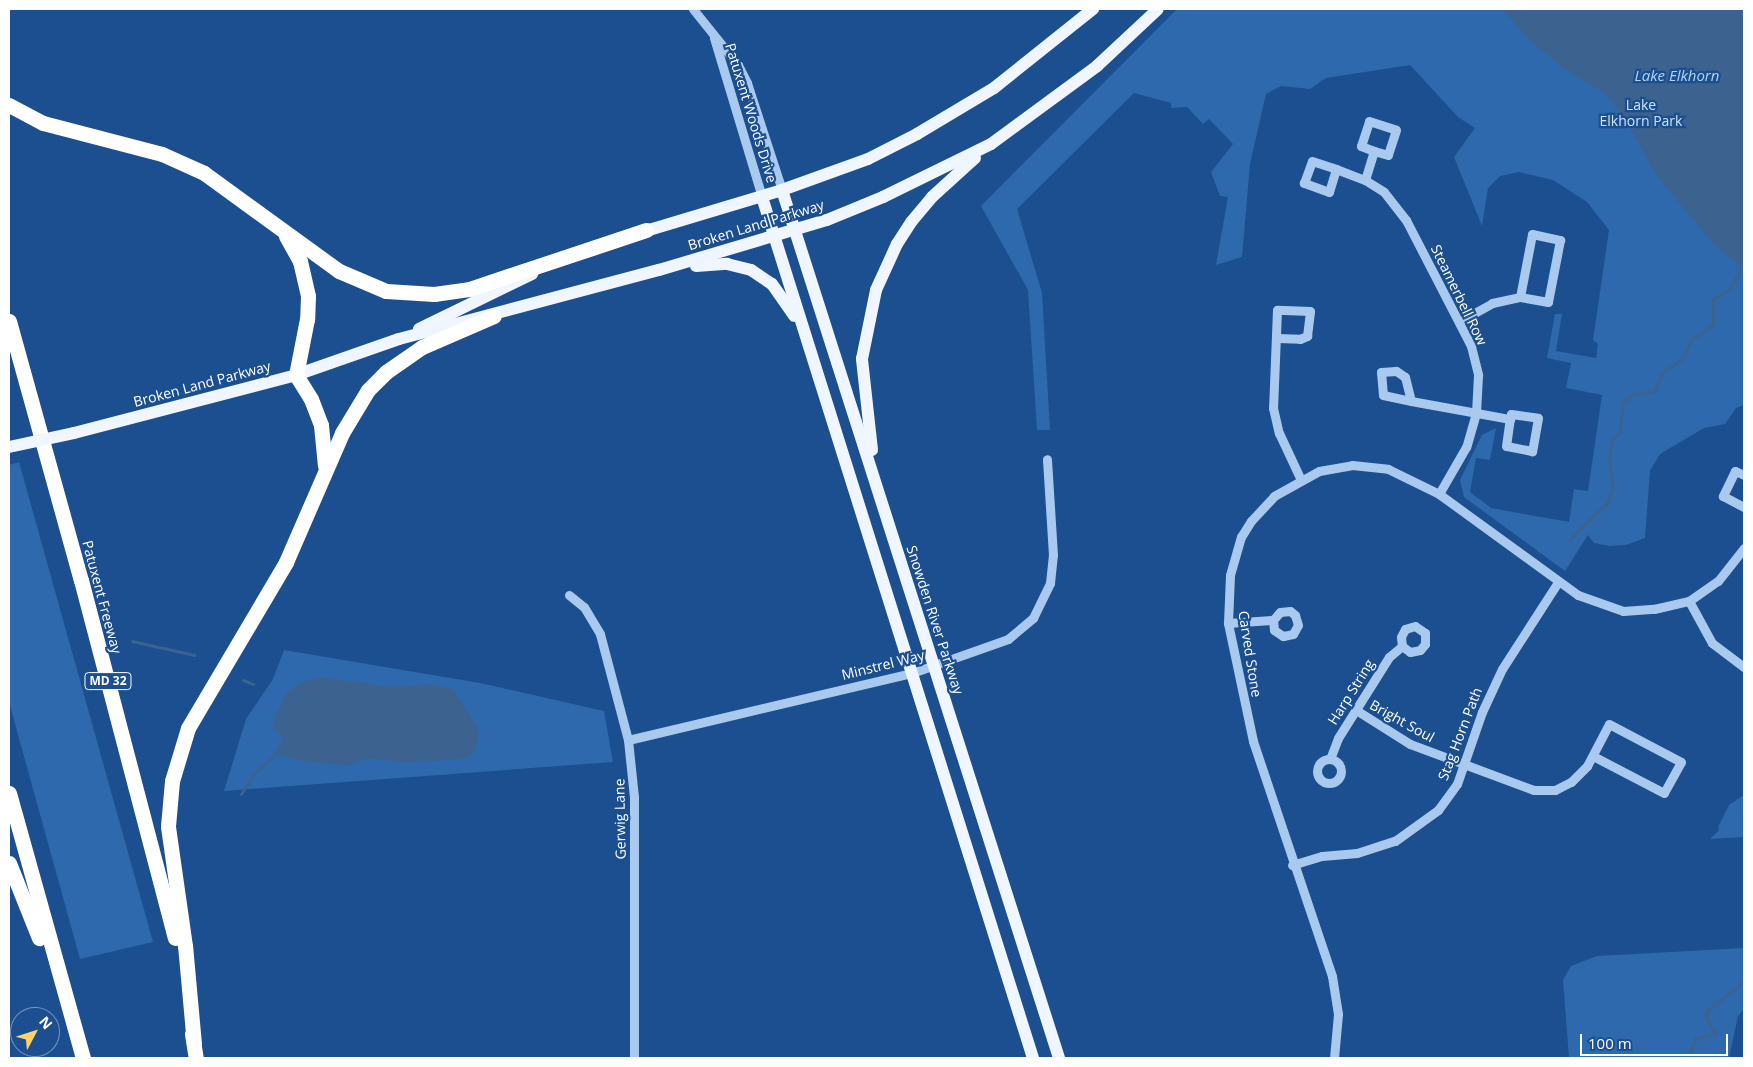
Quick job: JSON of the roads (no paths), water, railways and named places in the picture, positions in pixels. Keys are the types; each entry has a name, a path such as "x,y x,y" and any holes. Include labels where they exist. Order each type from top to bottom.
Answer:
{"highway":[{"path":"9,105 43,123 162,154 186,164 223,184 283,231 339,271 362,283 386,291 434,294 470,289 646,230"},
{"path":"283,231 300,261 308,296 307,319 296,375 309,394 322,425 325,470"},
{"path":"195,1051 185,946 170,852 168,812 172,781 188,728 198,705 286,562 325,470 354,410 386,372 422,347 494,316"},
{"name":"Patuxent Freeway","path":"9,321 174,935 195,1051"},
{"path":"9,793 82,1058"},
{"path":"9,863 29,908 82,1058"}],"main road":[{"name":"Broken Land Parkway","path":"399,339 538,272 646,230 782,190 868,159 940,121 1033,60 1093,9"},
{"name":"Broken Land Parkway","path":"9,447 74,433 296,375 399,339 494,316 796,231 883,197 991,144 1097,66 1158,9"},
{"path":"878,492 863,396 862,358 876,290 897,244 912,221 932,198 991,144"},
{"name":"Snowden River Parkway","path":"782,190 1059,1058"},
{"path":"762,196 773,238 1034,1058"},
{"path":"658,270 726,264 751,270 780,293 803,331"}],"street":[{"name":"Patuxent Woods Drive","path":"693,9 714,38 738,65 747,83 782,190"},
{"name":"Patuxent Woods Drive","path":"714,38 762,196"},
{"path":"1365,180 1374,151"},
{"name":"Steamerbell Row","path":"1336,169 1365,180 1384,192 1398,208 1460,321 1476,363 1476,413 1466,447 1439,494"},
{"path":"1460,321 1492,303 1520,297 1548,302 1560,240 1532,234 1520,297"},
{"path":"1277,338 1300,339 1307,336 1310,311 1277,310 1273,394 1275,422 1301,480"},
{"path":"1411,401 1510,419"},
{"path":"1511,414 1538,418 1532,451 1506,446 1510,419 1511,414"},
{"name":"Minstrel Way","path":"628,740 912,673 1008,639 1025,626 1040,608 1053,570 1047,458"},
{"name":"Carved Stone","path":"1334,1058 1338,1014 1332,976 1292,865 1253,741 1228,623 1230,575 1241,537 1274,496 1301,480 1334,467 1372,466 1405,474 1439,494 1558,582 1596,604 1623,611 1654,609 1689,600 1718,581 1744,548"},
{"path":"1744,475 1735,471 1723,496 1744,507"},
{"name":"Stag Horn Path","path":"1292,865 1322,856 1377,848 1412,832 1447,799 1464,765 1482,712 1502,669 1558,582"},
{"name":"Gerwig Lane","path":"570,595 584,607 600,634 628,740 634,797 634,1058"},
{"path":"1689,600 1712,643 1744,666"},
{"path":"1228,623 1273,620"},
{"name":"Harp String","path":"1330,759 1338,738 1389,657 1402,646"},
{"name":"Bright Soul","path":"1356,710 1410,744 1464,765 1545,791 1571,782 1593,756 1609,724 1680,762 1664,794 1593,756"}],"water":[{"name":"Lake Elkhorn","path":"1503,9 1744,9 1744,269 1715,246 1657,176 1622,115 1604,92 1570,73 1528,39"},
{"path":"320,677 391,687 426,684 453,689 479,730 475,750 468,757 459,759 404,763 364,759 350,765 316,763 276,755 275,753 283,738 273,729 276,714 287,692 303,682"}],"waterway":[{"path":"1569,540 1607,503 1613,486 1609,459 1612,440 1620,431 1623,403 1633,394 1654,392 1662,373 1682,359 1692,339 1713,325 1713,299 1730,289 1744,261"},
{"path":"132,641 194,655"},
{"path":"243,680 253,684"},
{"path":"241,794 252,776 276,754"},
{"path":"1684,1058 1693,1047 1695,1038 1716,1034 1707,1020 1707,1011 1744,981"}],"park label":[{"name":"Lake Elkhorn Park","path":"1641,114"}]}
